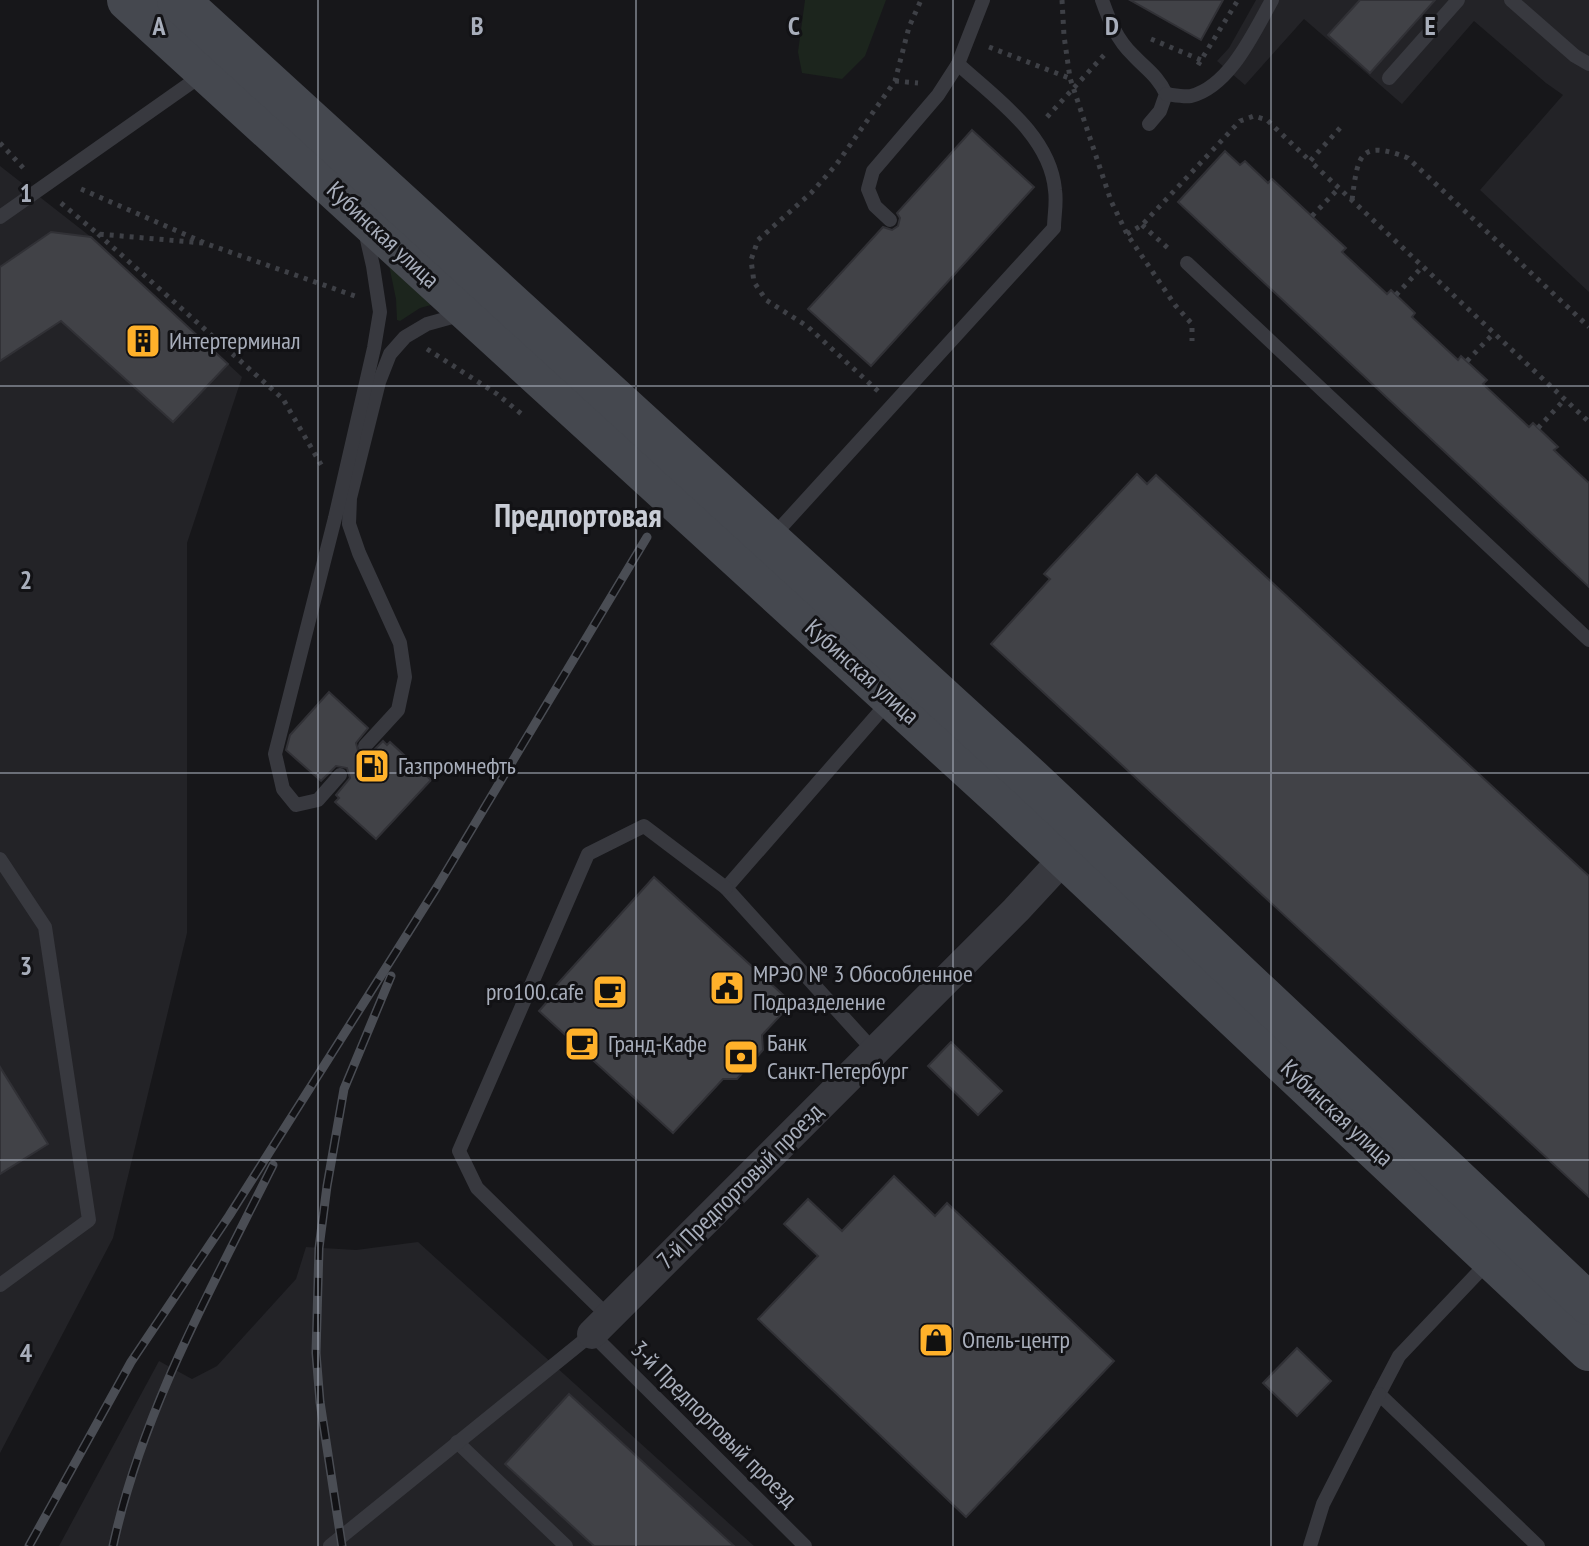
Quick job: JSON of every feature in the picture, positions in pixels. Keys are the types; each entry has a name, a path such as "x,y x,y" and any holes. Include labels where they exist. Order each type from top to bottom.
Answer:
{"main road":[{"name":"Кубинская улица","path":"128,0 219,60 1077,845 1503,1246 1589,1350"},
{"name":"Кубинская улица","path":"178,0 219,60 361,215 467,312 757,554"},
{"name":"Кубинская улица","path":"1503,1246 1589,1304"}],"street":[{"name":"7-й Предпортовый проезд","path":"600,1325 875,1052 1077,845"}],"lane":[{"path":"890,220 875,206 868,189 873,171 938,95 958,64 983,0"},
{"path":"1102,0 1112,27 1131,53 1158,78 1166,94 1160,111 1149,124"},
{"path":"1166,94 1188,97 1211,88 1243,52 1272,0"},
{"path":"1389,78 1458,0"},
{"path":"1511,0 1575,56 1589,64"},
{"path":"0,217 219,60"},
{"path":"757,554 1054,228 1056,189 1044,152 1020,121 958,64"},
{"path":"340,775 318,800 296,805 283,789 275,754 339,496 380,312 361,215"},
{"path":"1187,263 1589,640"},
{"path":"365,746 398,710 405,677 400,643 349,524 350,498 379,382 390,354 405,337 427,324 467,312"},
{"path":"875,1052 726,888 903,685"},
{"name":"3-й Предпортовый проезд","path":"726,888 644,826 588,854 459,1151 477,1188 805,1546"},
{"path":"0,859 45,927 89,1220 0,1285"},
{"path":"1310,1546 1323,1504 1399,1356 1503,1246"},
{"path":"330,1546 600,1325"},
{"path":"1379,1394 1538,1546"},
{"path":"457,1442 566,1546"}],"path":[{"path":"893,405 807,326 766,300 754,282 751,260 758,240 811,193 836,165 895,81 909,27 921,0"},
{"path":"1062,0 1070,78 1111,201 1127,234 1175,305 1192,324 1192,341"},
{"path":"1194,71 1238,0"},
{"path":"1140,34 1201,60"},
{"path":"1031,135 1120,38"},
{"path":"968,39 1070,78"},
{"path":"1127,234 1142,225 1240,121 1254,116 1267,120 1589,422"},
{"path":"1310,161 1340,128"},
{"path":"0,143 42,187 283,399 339,496"},
{"path":"1352,200 1356,168 1362,157 1372,150 1384,148 1408,158 1589,327"},
{"path":"55,177 207,244 350,294 380,312"},
{"path":"1312,216 1339,188"},
{"path":"1142,225 1187,263"},
{"path":"98,234 207,244"},
{"path":"1396,295 1423,266"},
{"path":"1467,361 1494,333"},
{"path":"405,337 427,349"},
{"path":"1538,428 1565,399"}],"shaded area":[{"path":"805,0 886,0 865,56 842,79 802,73 798,52"},
{"path":"1256,0 1589,0 1589,292 1480,190 1563,95 1474,21 1402,104 1304,19 1245,85 1217,61 1229,48"},
{"path":"0,166 91,237 242,377 187,543 187,933 113,1238 0,1453"},
{"path":"389,265 431,305 397,320"},
{"path":"418,1242 754,1546 59,1546 159,1361 192,1379 217,1366 296,1279 306,1247 356,1250"}],"building":[{"path":"1130,0 1223,0 1201,40"},
{"path":"1360,0 1435,0 1370,73 1328,35"},
{"path":"972,130 1034,187 871,366 808,309 883,227 892,230 898,226 900,218 897,213"},
{"path":"1225,151 1240,165 1245,161 1268,183 1272,179 1346,248 1342,252 1387,294 1391,290 1415,313 1412,317 1458,360 1461,356 1487,380 1483,384 1529,427 1533,423 1558,447 1554,450 1589,483 1589,587 1178,202"},
{"name":"Интертерминал","path":"51,232 91,237 228,364 173,422 61,321 0,361 0,267"},
{"path":"1137,474 1147,484 1156,475 1589,876 1589,1197 991,644 1050,579 1044,574"},
{"name":"Газпромнефть","path":"329,692 368,728 356,743 359,754 369,755 383,741 387,745 390,742 431,780 376,839 335,802 339,798 336,795 350,778 347,768 336,766 321,781 286,750 290,735"},
{"path":"654,877 792,1003 762,1035 763,1050 737,1079 723,1079 673,1133 539,1011 555,993 552,990"},
{"path":"951,1042 1002,1091 978,1115 928,1066"},
{"path":"0,1067 48,1144 0,1174"},
{"name":"Опель-центр","path":"894,1176 935,1216 947,1203 1114,1361 966,1517 758,1319 818,1256 784,1224 808,1199 842,1231"},
{"path":"1297,1348 1331,1381 1297,1416 1263,1383"},
{"path":"569,1394 734,1546 594,1546 505,1464"}],"railway":[{"path":"29,1546 131,1362 229,1216 437,887 647,537"},
{"path":"342,1546 320,1402 316,1353 319,1248 344,1089 391,976"},
{"path":"113,1546 126,1496 160,1398 273,1165"}],"place":[{"name":"Интертерминал","path":"143,341"},
{"name":"Газпромнефть","path":"372,766"},
{"name":"МРЭО № 3 Обособленное Подразделение","path":"727,988"},
{"name":"pro100.cafe","path":"610,992"},
{"name":"Гранд-Кафе","path":"582,1044"},
{"name":"Банк Санкт-Петербург","path":"741,1057"},
{"name":"Опель-центр","path":"936,1340"}],"district":[{"name":"Предпортовая","path":"578,516"}]}
